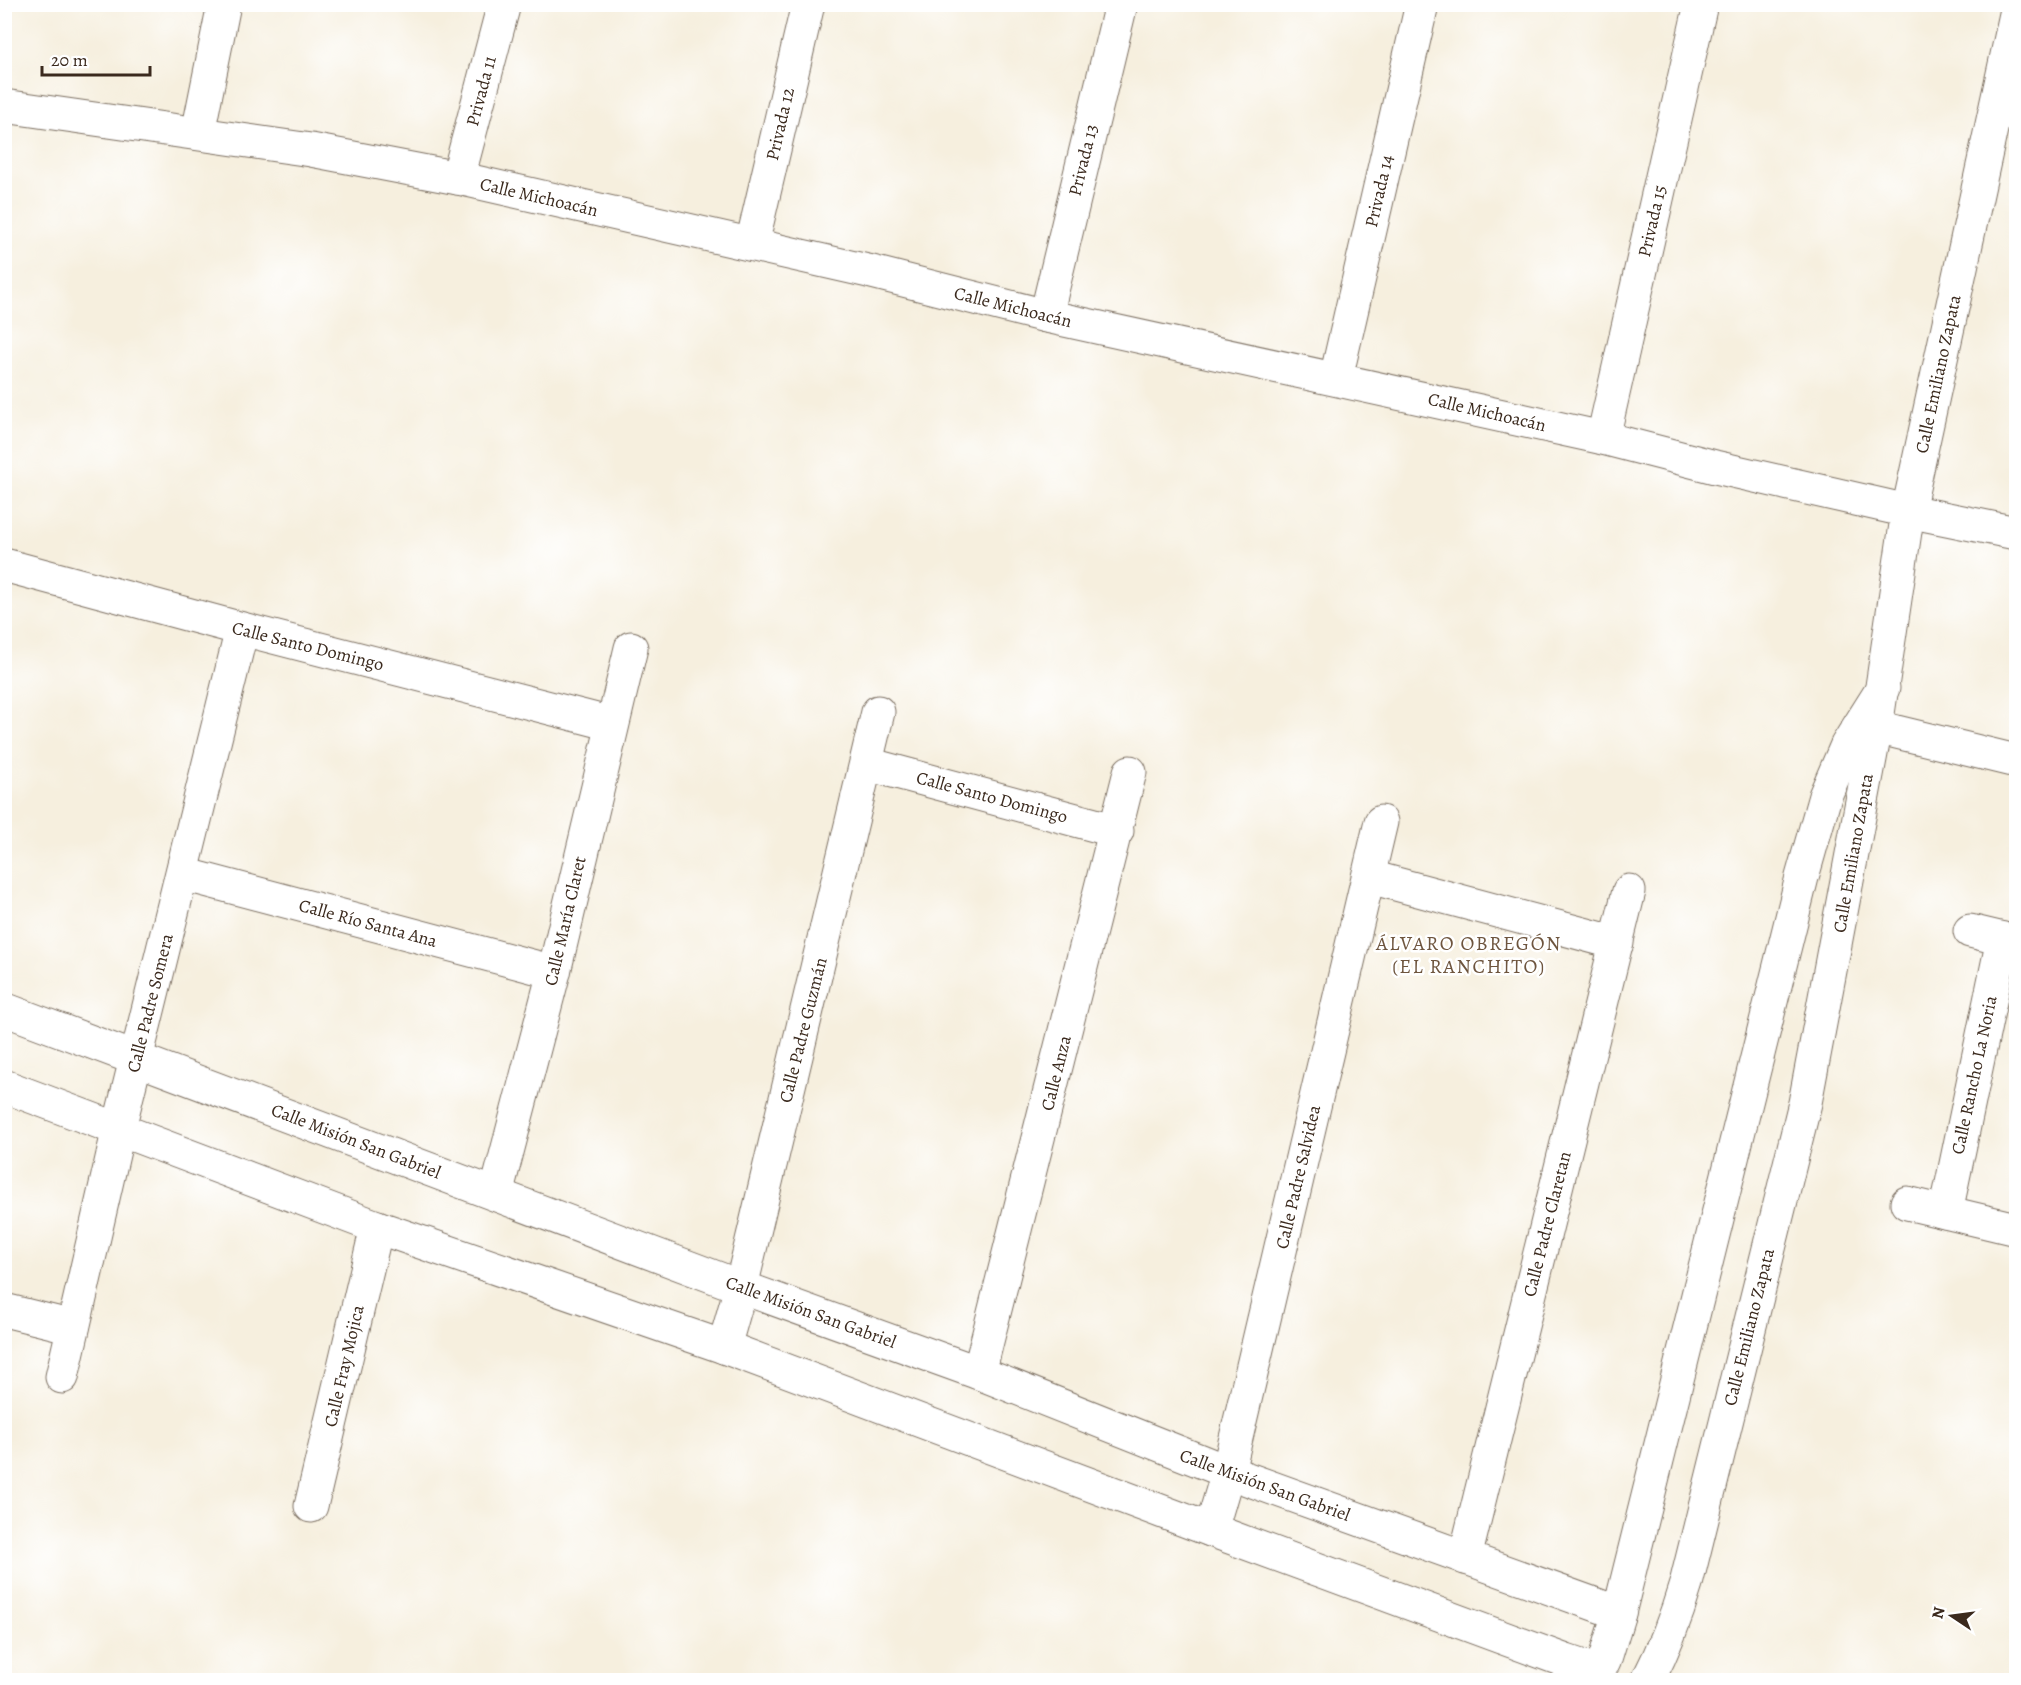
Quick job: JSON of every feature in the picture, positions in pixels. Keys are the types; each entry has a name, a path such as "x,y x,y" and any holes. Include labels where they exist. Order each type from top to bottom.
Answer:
{"street":[{"path":"198,133 224,4"},
{"name":"Privada 11","path":"458,178 504,4"},
{"name":"Privada 12","path":"752,244 808,4"},
{"name":"Privada 13","path":"1046,315 1121,4"},
{"name":"Privada 14","path":"1336,378 1422,4"},
{"name":"Privada 15","path":"1603,438 1701,4"},
{"name":"Calle Emiliano Zapata","path":"1648,1680 1675,1622 1686,1584 1805,1103 1883,688 1908,511 2016,14"},
{"name":"Calle Michoacán","path":"4,106 311,150 458,178 752,244 1046,315 1603,438 1715,467 1908,511 2016,533"},
{"name":"Calle Santo Domingo","path":"4,565 612,724"},
{"name":"Calle Padre Somera","path":"62,1377 119,1128 242,629"},
{"name":"Calle María Claret","path":"496,1194 554,972 631,648"},
{"path":"4,1086 377,1227 724,1347 1211,1530 1587,1668 1597,1668 1604,1662 1618,1613 1802,878 1825,796 1847,744 1883,688"},
{"name":"Calle Padre Guzmán","path":"724,1347 741,1287 878,712"},
{"path":"1876,727 2016,761"},
{"name":"Calle Santo Domingo","path":"867,764 1117,831"},
{"name":"Calle Anza","path":"980,1373 1130,772"},
{"name":"Calle Padre Salvidea","path":"1211,1530 1228,1472 1370,877 1381,822"},
{"name":"Calle Río Santa Ana","path":"183,874 554,972"},
{"path":"1370,877 1617,943"},
{"name":"Calle Padre Claretan","path":"1464,1558 1629,891"},
{"path":"1970,931 2010,940"},
{"name":"Calle Rancho La Noria","path":"1946,1212 2010,940"},
{"name":"Calle Misión San Gabriel","path":"4,1009 741,1287 980,1373 1228,1472 1618,1613"},
{"path":"1907,1203 2016,1229"},
{"name":"Calle Fray Mojica","path":"311,1506 377,1227"},
{"path":"4,1310 73,1327"}],"district":[{"name":"ÁLVARO OBREGÓN (EL RANCHITO)","path":"1469,954"}]}
